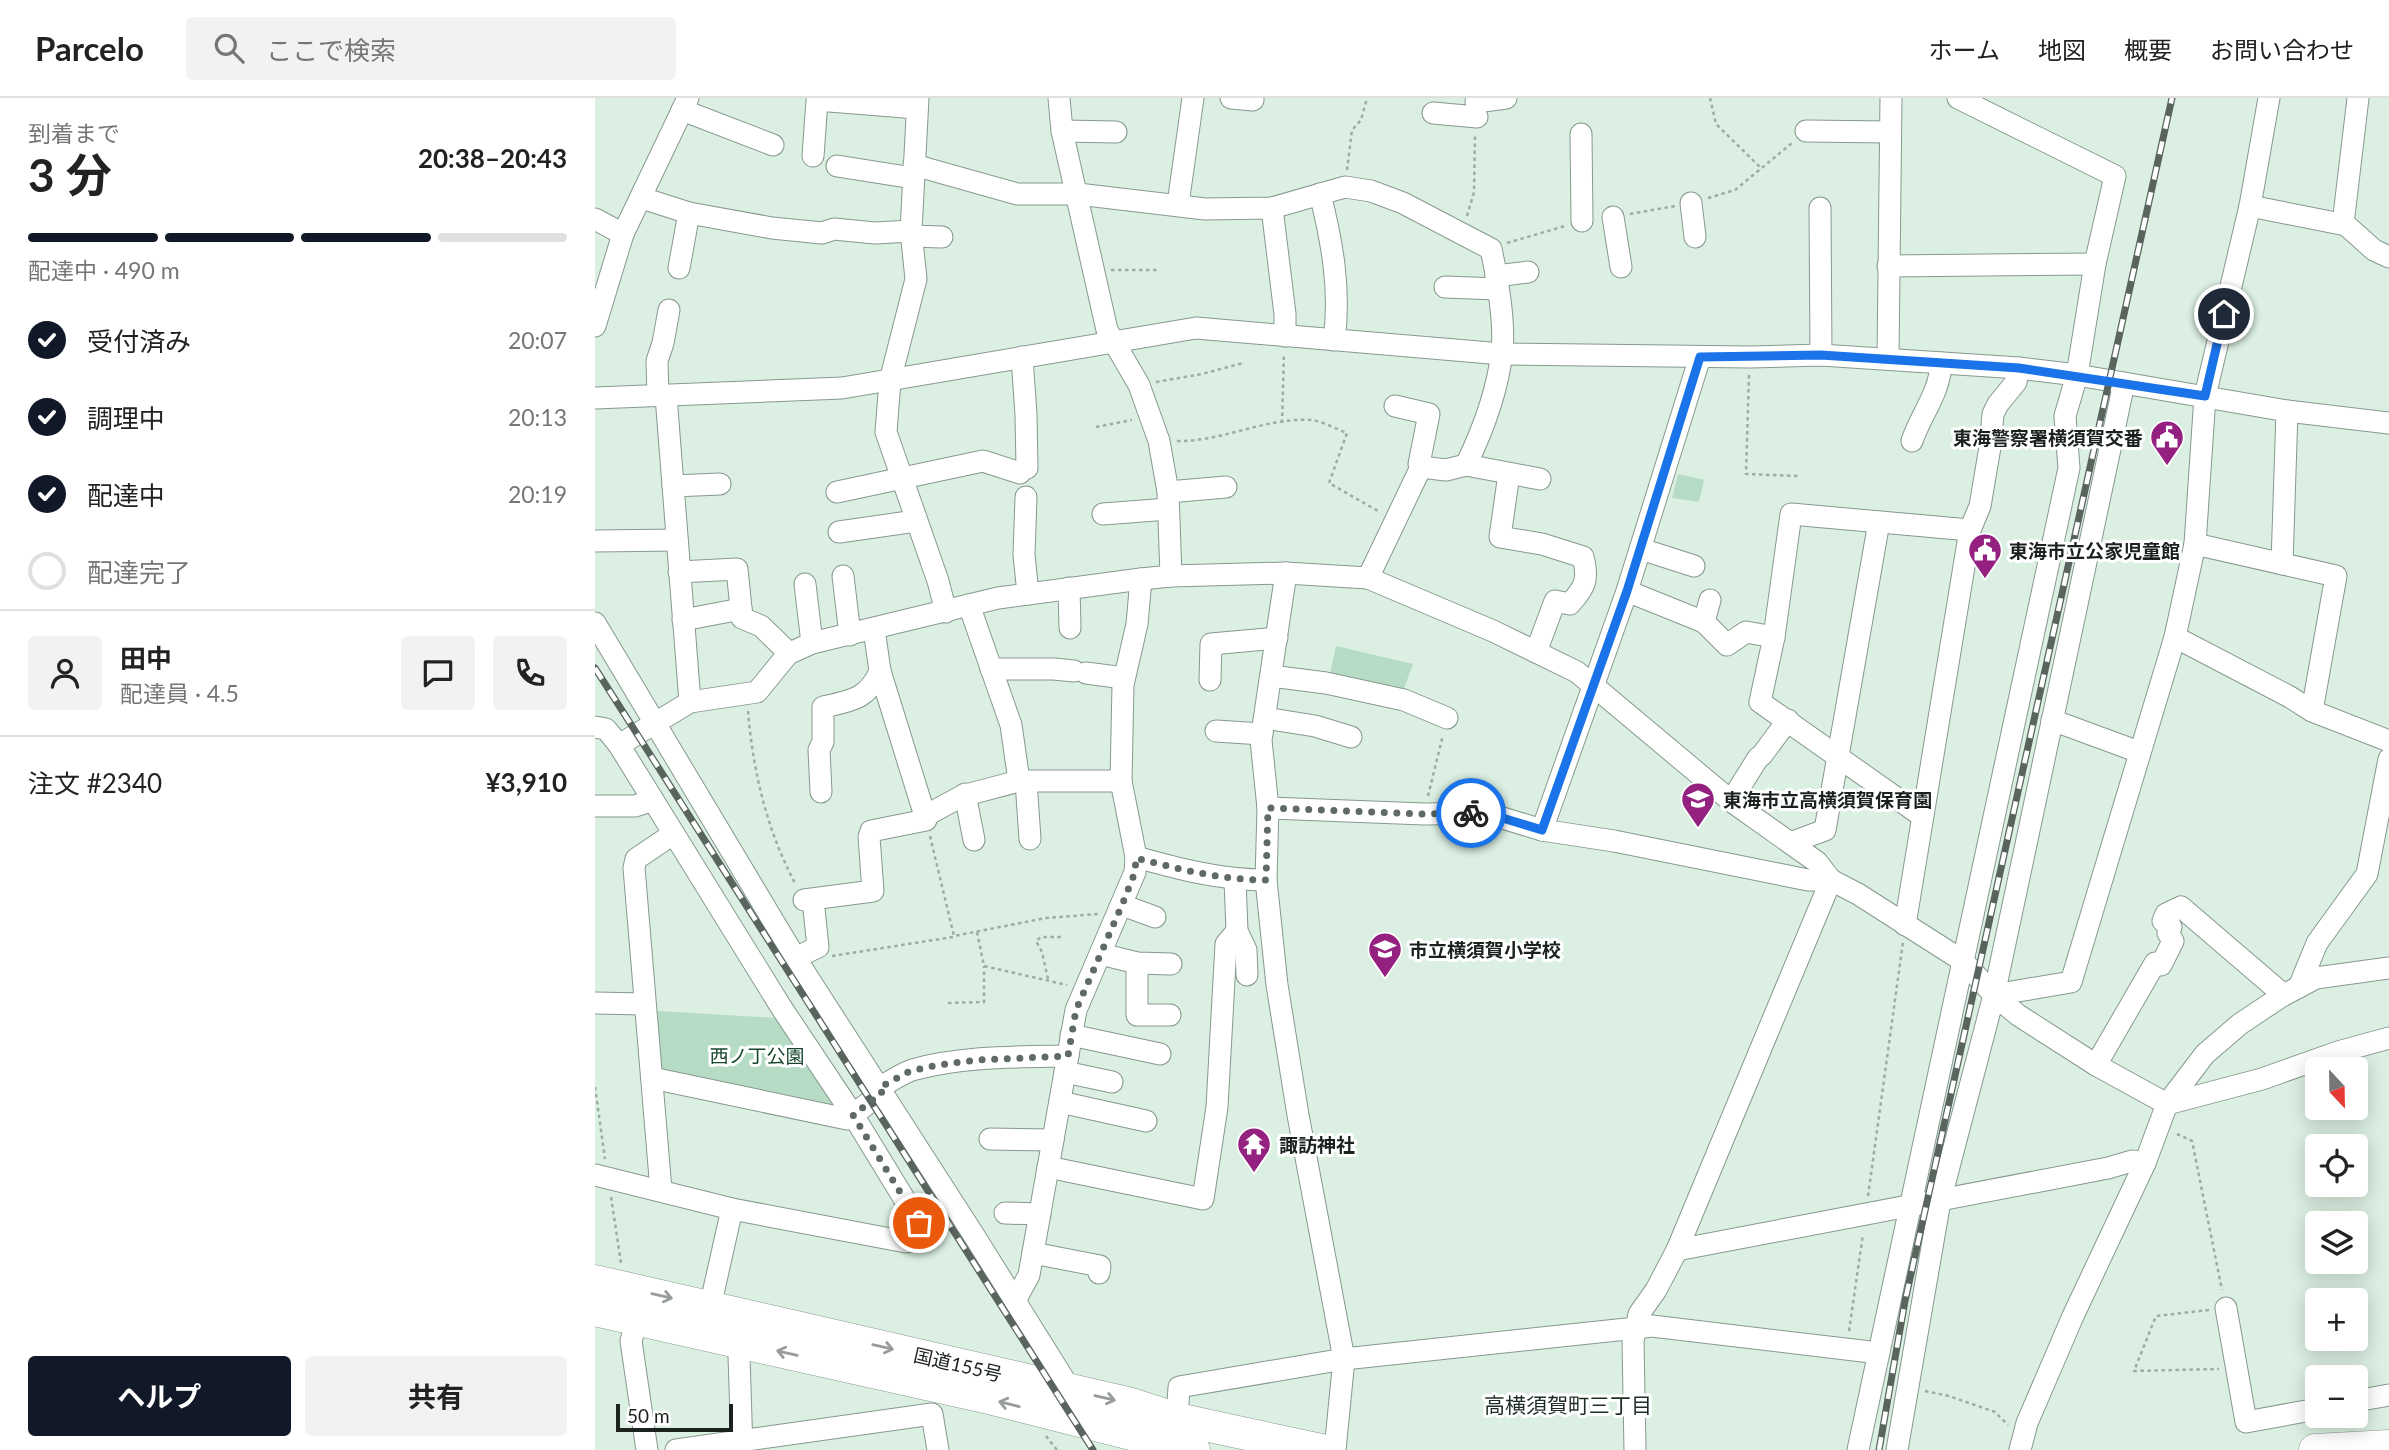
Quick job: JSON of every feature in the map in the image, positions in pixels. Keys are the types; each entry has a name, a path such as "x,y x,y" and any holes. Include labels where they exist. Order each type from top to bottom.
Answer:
{"highway":[{"name":"国道155号","path":"595,1281 1128,1403 1177,1419 1321,1450"},
{"name":"国道155号","path":"595,1310 993,1399 1194,1450"},
{"path":"2315,1450 2389,1446"}],"street":[{"path":"1059,98 1062,131 1107,330 1139,385 1159,441 1168,500 1171,576"},
{"path":"1178,204 1193,98"},
{"path":"1231,98 1253,100"},
{"path":"1433,113 1476,109 1506,98"},
{"path":"1888,359 1891,98"},
{"path":"1858,1450 2069,468 2065,416 2077,375 2095,264 2115,176 1958,98"},
{"path":"1994,995 2071,982 2175,637 2195,544 2205,396 2250,206 2269,98"},
{"path":"2343,224 2358,98"},
{"path":"813,156 817,100 917,103 911,234 916,279 890,381 886,432 938,581 946,612"},
{"path":"595,327 623,234 642,198 682,103 773,145"},
{"path":"1062,131 1116,132"},
{"path":"1806,131 1889,132"},
{"path":"1581,134 1582,222"},
{"path":"837,166 914,172 1017,194 1078,194 1205,209 1272,208 1345,187 1371,191 1403,203 1491,249 1497,282 1502,354 1490,405 1467,465"},
{"path":"1320,194 1335,271 1335,340"},
{"path":"642,198 689,213 772,228 822,233 834,229 942,237"},
{"path":"1691,202 1695,237"},
{"path":"2250,206 2343,224 2374,250 2389,257"},
{"path":"1272,208 1282,282 1285,335"},
{"path":"1820,208 1821,355"},
{"path":"679,268 689,213"},
{"path":"1613,217 1621,267"},
{"path":"595,219 623,234"},
{"path":"1888,266 2095,264"},
{"path":"1445,287 1497,282 1528,272"},
{"path":"669,310 657,361 673,486 690,702"},
{"path":"595,398 842,388 1196,328 1502,354 1700,357 1821,355 2019,368 2077,375 2287,411 2389,423"},
{"path":"837,492 982,461 1023,470 1026,415 1022,357"},
{"path":"1542,830 1627,591 1700,357"},
{"path":"1912,441 1938,386 1941,363"},
{"path":"1905,925 1970,530 1980,506 1993,414 2016,383 2019,368"},
{"path":"1896,1450 1940,1200 1994,995 2124,383"},
{"path":"1367,578 1421,467 1419,464 1429,414 1395,406"},
{"path":"2282,564 2287,411"},
{"path":"1421,467 1445,470 1467,465 1539,479"},
{"path":"1509,474 1500,537 1542,544 1583,557 1587,573 1580,593 1570,604 1555,601 1536,652"},
{"path":"673,486 720,484"},
{"path":"1103,514 1226,487"},
{"path":"1026,497 1024,555 1028,594"},
{"path":"1922,816 1760,702 1774,637 1791,514 1970,530"},
{"path":"839,532 916,521"},
{"path":"1790,843 1825,830 1879,522"},
{"path":"595,541 677,540"},
{"path":"2195,544 2336,576 2312,710"},
{"path":"1641,549 1694,566"},
{"path":"680,572 737,569 742,618 761,626 789,653"},
{"path":"1286,573 1263,726 1268,808 1266,880 1277,985 1298,1115 1344,1359 1335,1450"},
{"path":"619,745 690,702 757,692 789,653 812,643 998,598 1171,576 1286,573 1367,578 1493,631 1577,672 1731,801 1817,862 1831,880 1858,894 1963,961 1994,995 2018,1015 2096,1065 2167,1104 2262,1079 2338,1052 2389,1038"},
{"path":"843,576 850,635"},
{"path":"1015,1301 1029,1275 1076,1010 1135,872 1136,858 1121,781 1124,678 1137,624 1141,579"},
{"path":"805,584 812,643"},
{"path":"1069,588 1070,628"},
{"path":"1627,591 1704,622 1727,645 1747,632 1774,637"},
{"path":"1704,622 1710,600"},
{"path":"969,605 1011,725 1023,781 1030,839"},
{"path":"683,621 741,609"},
{"path":"595,623 796,960 1070,1390"},
{"path":"874,629 880,671 925,816 965,794 1023,781 1121,781"},
{"path":"2175,637 2312,710 2389,741"},
{"path":"1210,680 1211,644 1277,638"},
{"path":"991,669 1053,669 1124,678"},
{"path":"821,792 819,750 823,743 823,707 867,693 880,671"},
{"path":"1271,676 1326,683 1404,700 1447,718"},
{"path":"1731,801 1758,758 1789,720"},
{"path":"2052,720 2139,752"},
{"path":"1216,731 1263,726 1315,726 1352,737"},
{"path":"595,727 606,729 619,745 919,1223 906,1242 732,1209 661,1189 595,1175"},
{"path":"2290,992 2317,943 2367,874 2389,760"},
{"path":"965,794 974,839"},
{"path":"595,806 635,806 653,800"},
{"path":"1268,808 1424,814 1486,813 1542,830 1614,841 1808,880 1831,880"},
{"path":"796,960 818,947 808,900 873,891 869,836 871,831 926,820"},
{"path":"661,1189 634,868 636,859 673,834"},
{"path":"1136,858 1235,880 1266,880"},
{"path":"1235,880 1237,931 1246,950 1247,975"},
{"path":"1635,1450 1633,1341 1639,1314 1656,1290 1677,1250 1831,880"},
{"path":"2096,1065 2155,963 2161,965 2167,956 2173,941 2168,933 2171,927 2164,921 2165,914 2181,907 2279,991 2290,992"},
{"path":"1121,909 1155,917"},
{"path":"1048,1167 1203,1199 1217,1107 1226,944 1237,931"},
{"path":"1101,954 1137,964 1171,964"},
{"path":"1137,964 1137,1015 1170,1015"},
{"path":"2021,1445 2027,1423 2145,1163 2167,1104 2205,1054 2240,1024 2316,978 2389,968"},
{"path":"595,1003 644,1004"},
{"path":"652,1078 846,1119 881,1090 910,1071 938,1065 1068,1054 1160,1054"},
{"path":"1068,1054 1112,1082"},
{"path":"1060,1102 1146,1121"},
{"path":"990,1139 1053,1140"},
{"path":"1677,1250 1909,1207 2132,1161 2145,1163"},
{"path":"710,1307 732,1209"},
{"path":"1005,1213 1040,1214"},
{"path":"1033,1253 1100,1266 1099,1273"},
{"path":"2226,1308 2246,1422 2305,1411"},
{"path":"1177,1419 1179,1387 1344,1359 1653,1326 1879,1353"},
{"path":"633,1334 631,1341 647,1450"},
{"path":"741,1342 739,1356 742,1445"},
{"path":"2368,1399 2389,1395"},
{"path":"676,1450 742,1445 932,1414 938,1450"}],"path":[{"path":"1345,187 1352,130 1361,120 1367,98"},
{"path":"1710,98 1717,124 1762,169"},
{"path":"1462,234 1474,192 1476,109"},
{"path":"1613,217 1691,202 1735,190 1806,131"},
{"path":"1491,249 1523,237 1582,222"},
{"path":"1094,270 1160,270"},
{"path":"1282,423 1285,335"},
{"path":"1750,357 1747,474 1799,476"},
{"path":"1139,385 1202,374 1243,363"},
{"path":"1096,427 1152,416"},
{"path":"1159,441 1195,442 1282,423 1313,420 1347,433 1329,483 1396,522"},
{"path":"747,694 751,747 765,811 782,859 808,900"},
{"path":"1424,814 1447,718"},
{"path":"926,820 954,936"},
{"path":"796,960 954,936 1046,918 1121,909"},
{"path":"1846,1349 1905,925"},
{"path":"948,1003 984,1002 984,966 977,932"},
{"path":"1048,980 1042,952 1036,941 1045,937 1061,937"},
{"path":"984,966 1085,991"},
{"path":"2158,1125 2192,1142 2226,1308 2155,1316 2134,1371 2237,1368"},
{"path":"1908,1388 1949,1396 1995,1412 2021,1445"}],"green space":[{"path":"1678,474 1704,480 1699,502 1672,498"},
{"path":"1336,646 1413,664 1400,699 1328,683"},
{"name":"西ノ丁公園","path":"657,1011 779,1018 832,1103 827,1108 662,1075 657,1068"}],"railway":[{"path":"1879,1450 1905,1301 2172,98"},
{"path":"595,668 1093,1450"}],"way so far":[{"path":"919,1223 853,1115 882,1093 879,1088 910,1071 978,1060 1068,1056 1076,1010 1122,905 1135,872 1136,858 1235,880 1266,880 1268,808 1424,814 1471,813"}],"place":[{"name":"東海警察署横須賀交番","path":"2167,467"},
{"name":"東海市立公家児童館","path":"1985,580"},
{"name":"東海市立高横須賀保育園","path":"1698,829"},
{"name":"市立横須賀小学校","path":"1385,979"},
{"name":"諏訪神社","path":"1254,1174"}],"district":[{"name":"高横須賀町三丁目","path":"1568,1404"}],"route":[{"path":"1471,813 1486,813 1542,830 1627,591 1700,357 1821,355 2019,368 2205,396 2224,314"}]}
